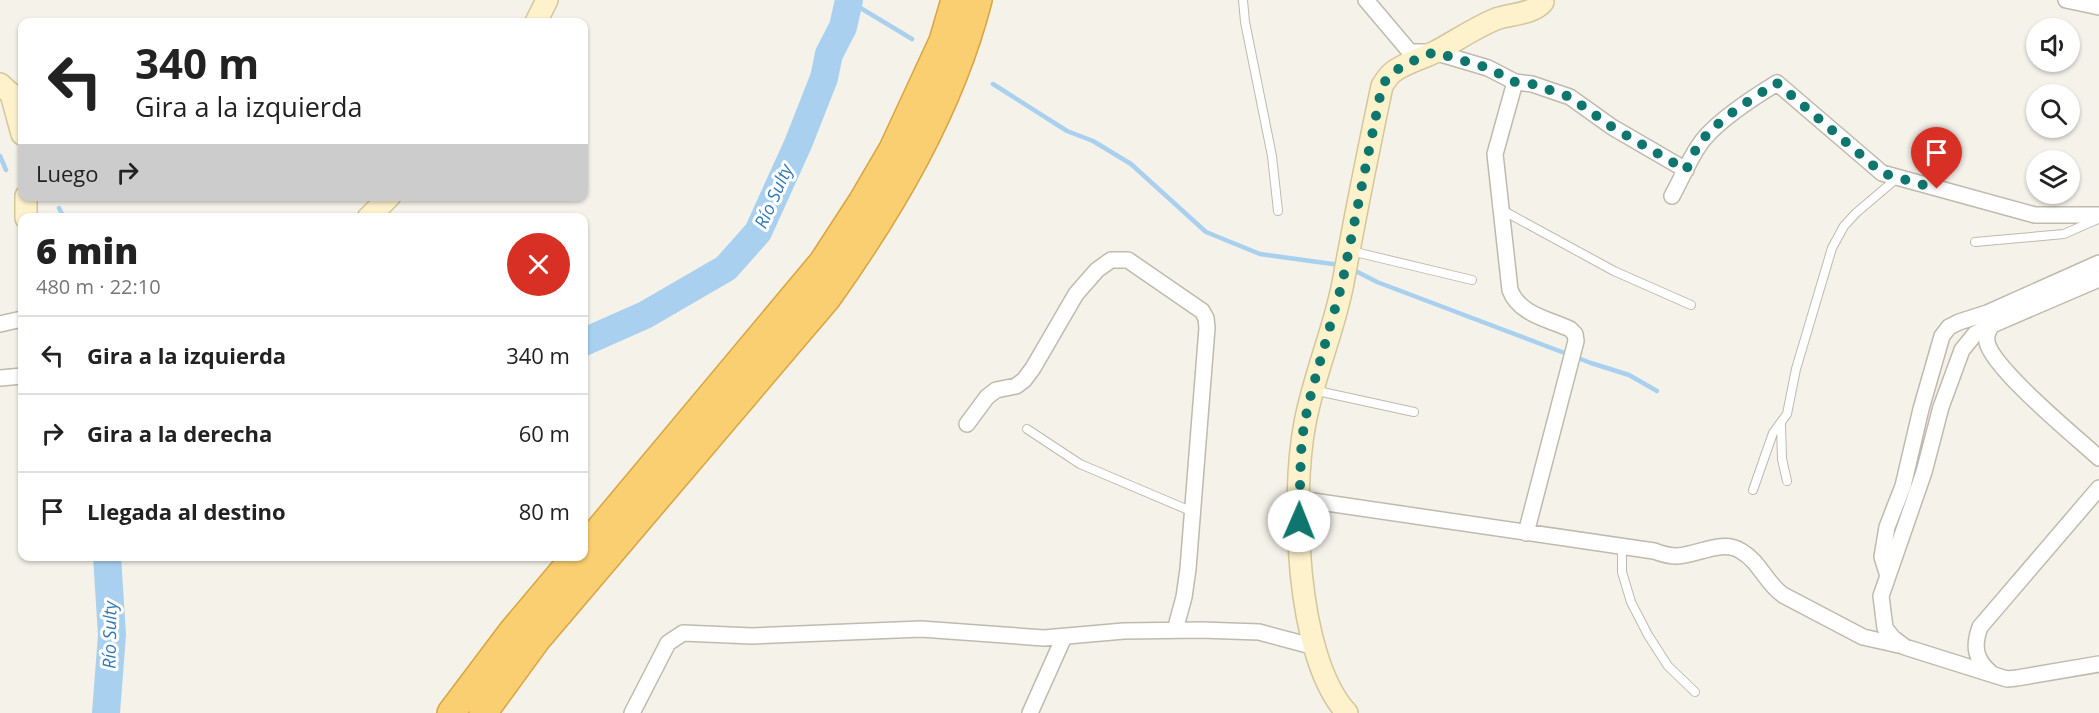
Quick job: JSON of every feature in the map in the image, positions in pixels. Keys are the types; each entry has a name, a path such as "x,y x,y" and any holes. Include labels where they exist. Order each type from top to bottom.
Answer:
{"highway":[{"path":"588,543 823,262 893,149 943,42 955,0"},
{"path":"483,713 537,639 827,298 859,252 891,202 933,123 967,42 978,0"},
{"path":"451,713 512,632 572,561"}],"street":[{"path":"538,18 547,0"},
{"path":"1366,0 1410,52 1434,52 1488,68 1515,82 1532,84 1570,97 1612,127 1686,170"},
{"path":"2066,0 2099,7"},
{"path":"1347,713 1330,690 1315,647 1306,610 1301,572 1299,499 1301,452 1312,390 1342,284 1382,86 1394,71 1484,24 1531,10 1548,1"},
{"path":"1515,82 1495,154 1510,290 1514,301 1523,309 1570,328 1575,334 1576,341 1526,533"},
{"path":"1672,196 1699,145 1723,121 1752,98 1777,83 1882,173 1896,179 2036,215 2099,216"},
{"path":"0,84 11,94 18,119"},
{"path":"373,213 385,201"},
{"path":"967,424 987,397 996,390 1016,386 1024,380 1076,294 1097,270 1111,260 1128,260 1166,288 1197,306 1206,318 1193,512 1187,579 1175,630"},
{"path":"1888,576 1882,557 1887,526 1903,486 1921,409 1942,336 1949,327 2099,264"},
{"path":"1905,647 1885,628 1881,596 1923,472 1941,407 1962,350 1975,334 1992,325 2099,279"},
{"path":"0,324 18,320"},
{"path":"1992,325 1987,334 1987,344 1995,357 2018,384 2099,458"},
{"path":"1935,365 1962,350"},
{"path":"0,378 18,376"},
{"path":"1994,675 1978,660 1975,650 1975,640 1980,627 2099,488"},
{"path":"1299,499 1654,551 1667,556 1679,556 1730,546 1749,556 1772,587 1783,595 1863,637 1905,647 2007,679 2099,664"},
{"path":"632,713 668,643 683,633 752,636 921,628 1009,636 1064,638 1125,631 1175,630 1259,632 1315,647"},
{"path":"1030,713 1064,638"}],"lane":[{"path":"1243,0 1245,22 1272,156 1278,211"},
{"path":"1753,490 1773,433 1787,414 1796,369 1832,248 1844,226 1856,213 1896,179"},
{"path":"1501,209 1614,271 1691,305"},
{"path":"1975,242 2064,234 2099,216"},
{"path":"1348,250 1472,280"},
{"path":"1312,390 1414,412"},
{"path":"1780,423 1782,459 1787,481"},
{"path":"1027,429 1080,464 1193,512"},
{"path":"1622,547 1622,572 1631,602 1668,666 1695,692"}],"waterway":[{"name":"Río Sulty","path":"588,340 645,315 726,268 758,232 798,144 824,78 829,54 843,27 849,0"},
{"path":"849,1 912,39"},
{"path":"993,84 1067,131 1093,141 1131,164 1206,232 1260,254 1340,265"},
{"path":"0,156 6,170"},
{"path":"59,208 62,213"},
{"path":"1350,268 1377,282 1591,363 1629,375 1657,391"},
{"name":"Río Sulty","path":"106,713 112,635 107,561"}],"route":[{"path":"1299,521 1304,424 1342,284 1382,86 1394,71 1405,65 1434,52 1488,68 1515,82 1532,84 1570,97 1612,127 1686,170 1699,145 1723,121 1752,98 1777,83 1882,173 1896,179 1937,189"}]}
